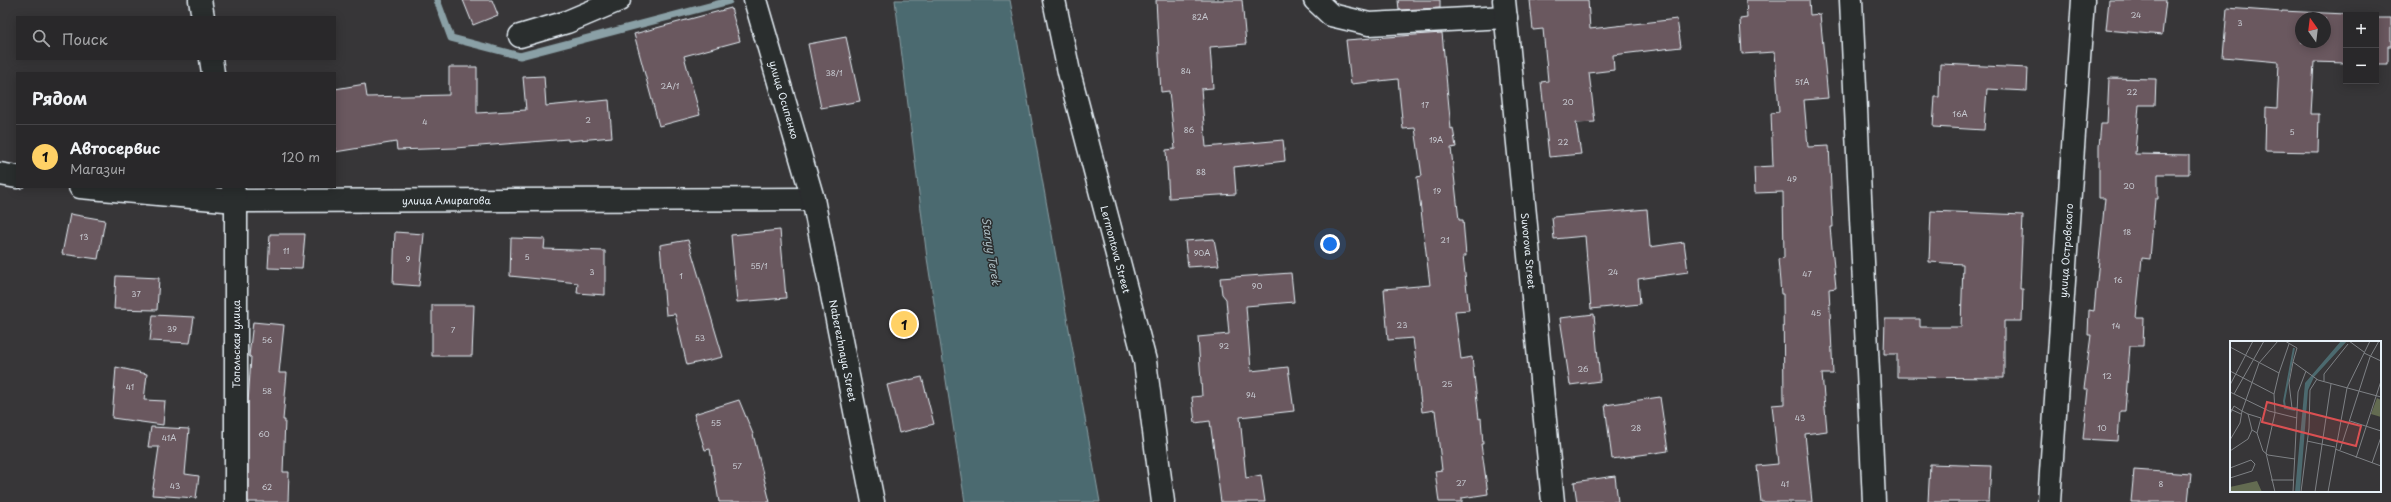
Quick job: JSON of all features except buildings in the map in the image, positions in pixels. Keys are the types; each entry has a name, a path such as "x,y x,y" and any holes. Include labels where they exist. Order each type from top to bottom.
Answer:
{"street":[{"path":"200,0 203,16"},
{"path":"520,36 567,22 619,0"},
{"name":"улица Осипенко","path":"755,0 813,199"},
{"name":"Lermontova Street","path":"1054,0 1069,72 1145,361 1163,502"},
{"path":"1315,0 1331,15 1369,24 1505,9"},
{"path":"1851,0 1874,502"},
{"name":"улица Островского","path":"2049,502 2083,0"},
{"name":"Suvorova Street","path":"1505,9 1553,502"},
{"path":"211,60 213,72"},
{"path":"0,174 16,177"},
{"name":"улица Амирагова","path":"102,188 235,194 813,199"},
{"name":"Топольская улица","path":"235,194 236,502"},
{"name":"Naberezhnaya Street","path":"813,199 873,502"}],"water":[{"name":"Staryy Terek","path":"895,0 1010,0 1100,502 965,502 927,258"}],"waterway":[{"path":"437,0 451,38 520,56 729,1"}],"place":[{"name":"Автосервис","path":"904,324"}]}
